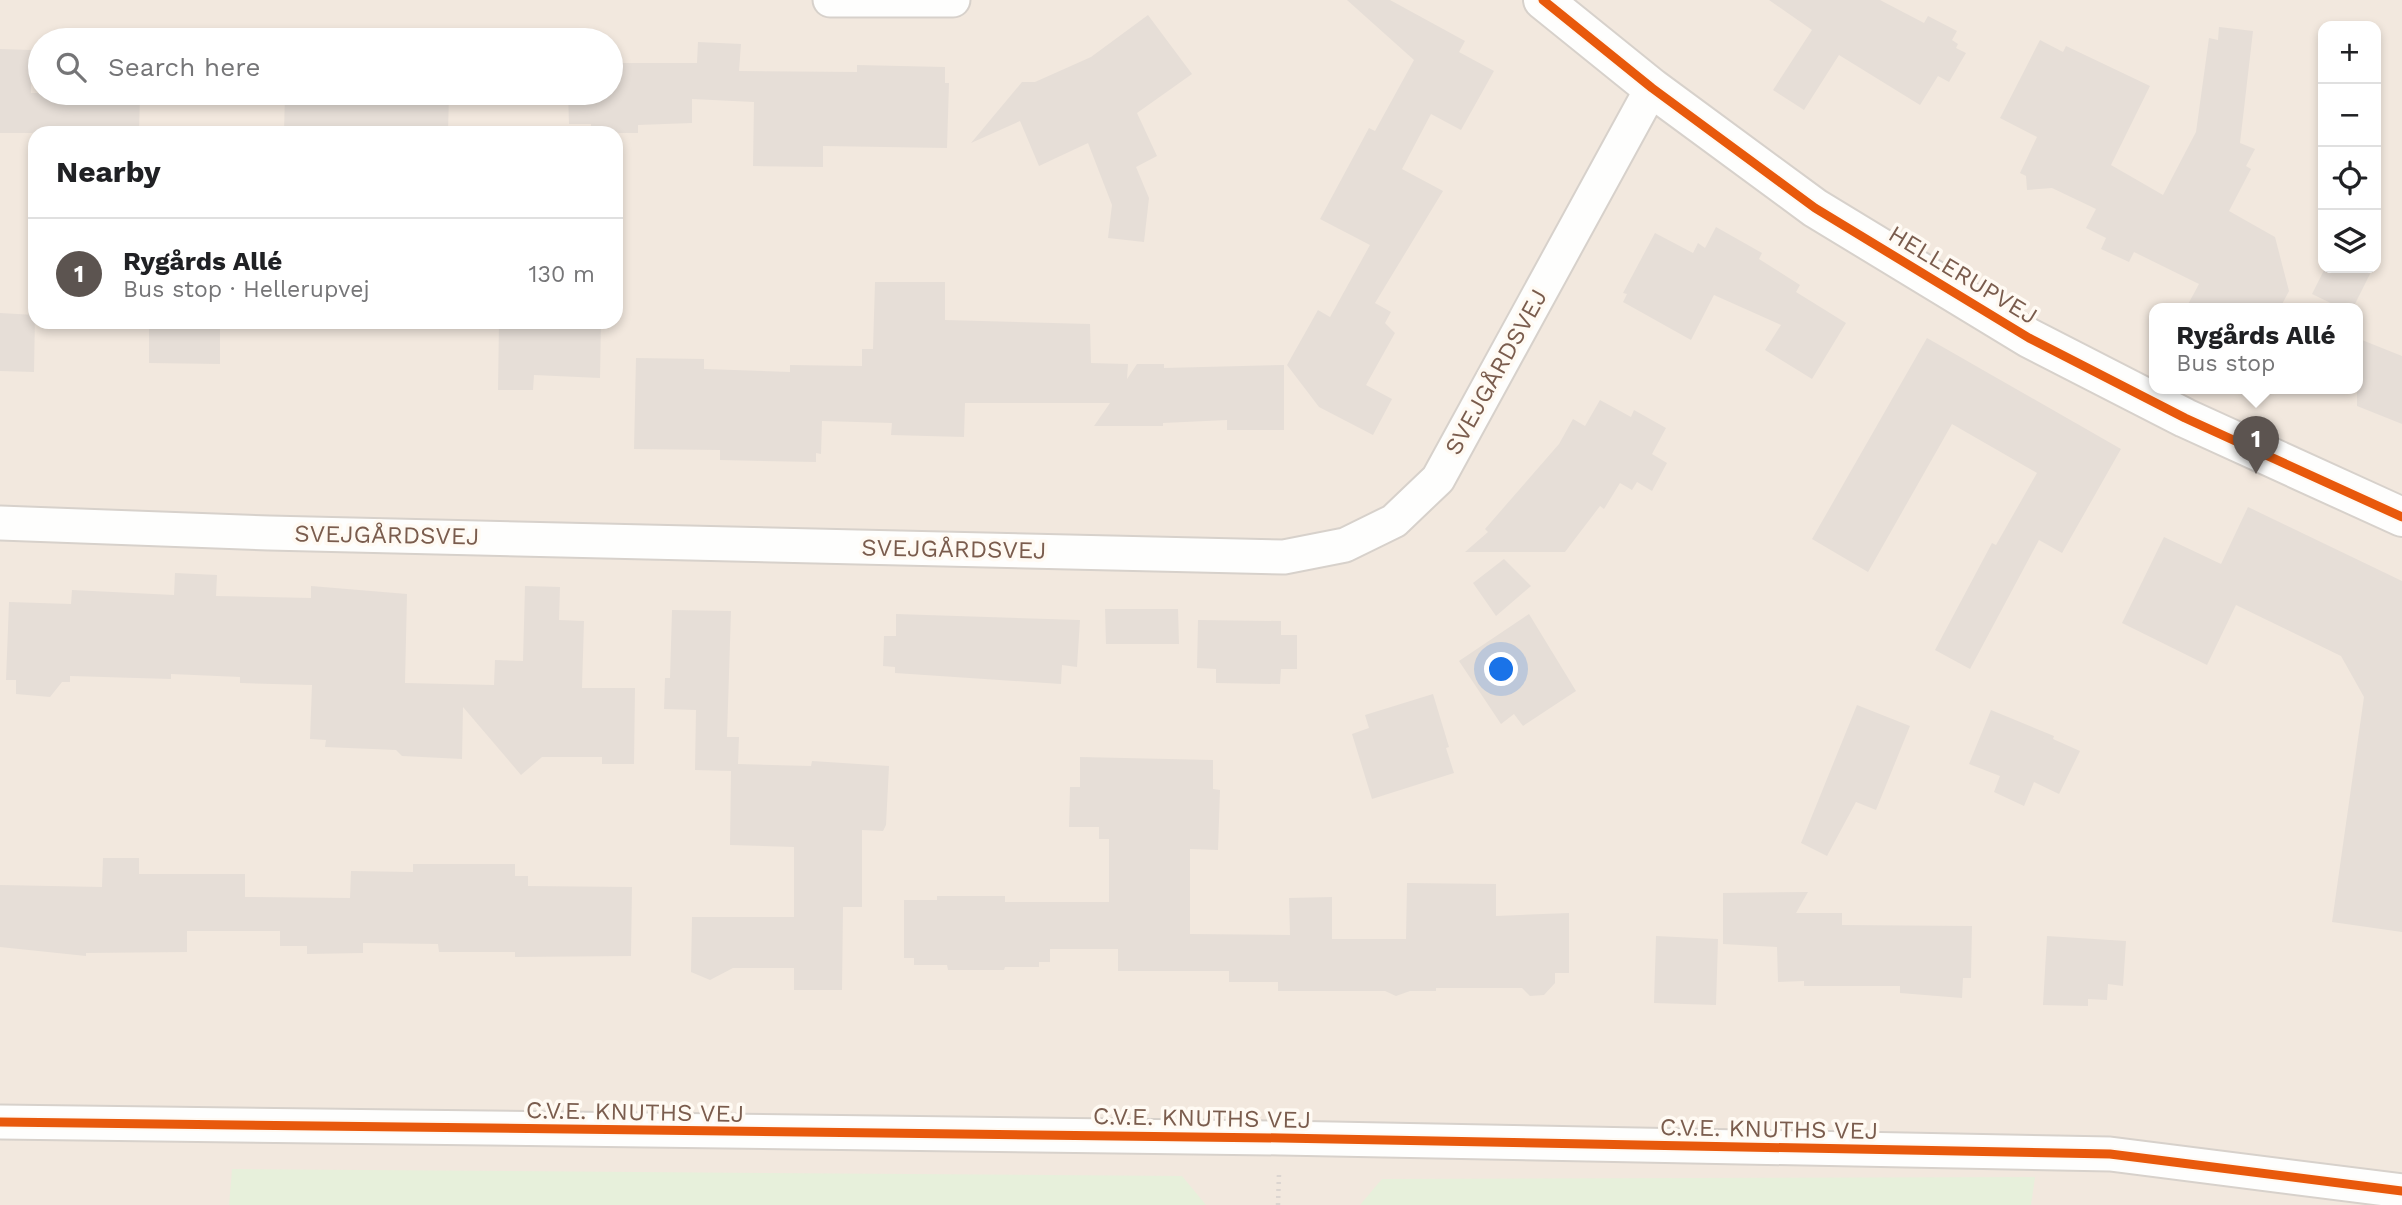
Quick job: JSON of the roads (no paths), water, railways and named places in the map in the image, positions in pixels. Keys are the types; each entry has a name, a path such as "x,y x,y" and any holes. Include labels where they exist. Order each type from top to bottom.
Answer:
{"street":[{"path":"830,0 953,0"},
{"name":"HELLERUPVEJ","path":"1544,0 1651,88 1815,208 2029,338 2185,418 2402,517"},
{"name":"SVEJGÅRDSVEJ","path":"0,523 256,532 1284,557 1345,545 1394,521 1438,479 1651,88"},
{"name":"C.V.E. KNUTHS VEJ","path":"0,1122 1281,1138 2110,1154 2402,1191"}],"place":[{"name":"Rygårds Allé","path":"2256,474"}]}
